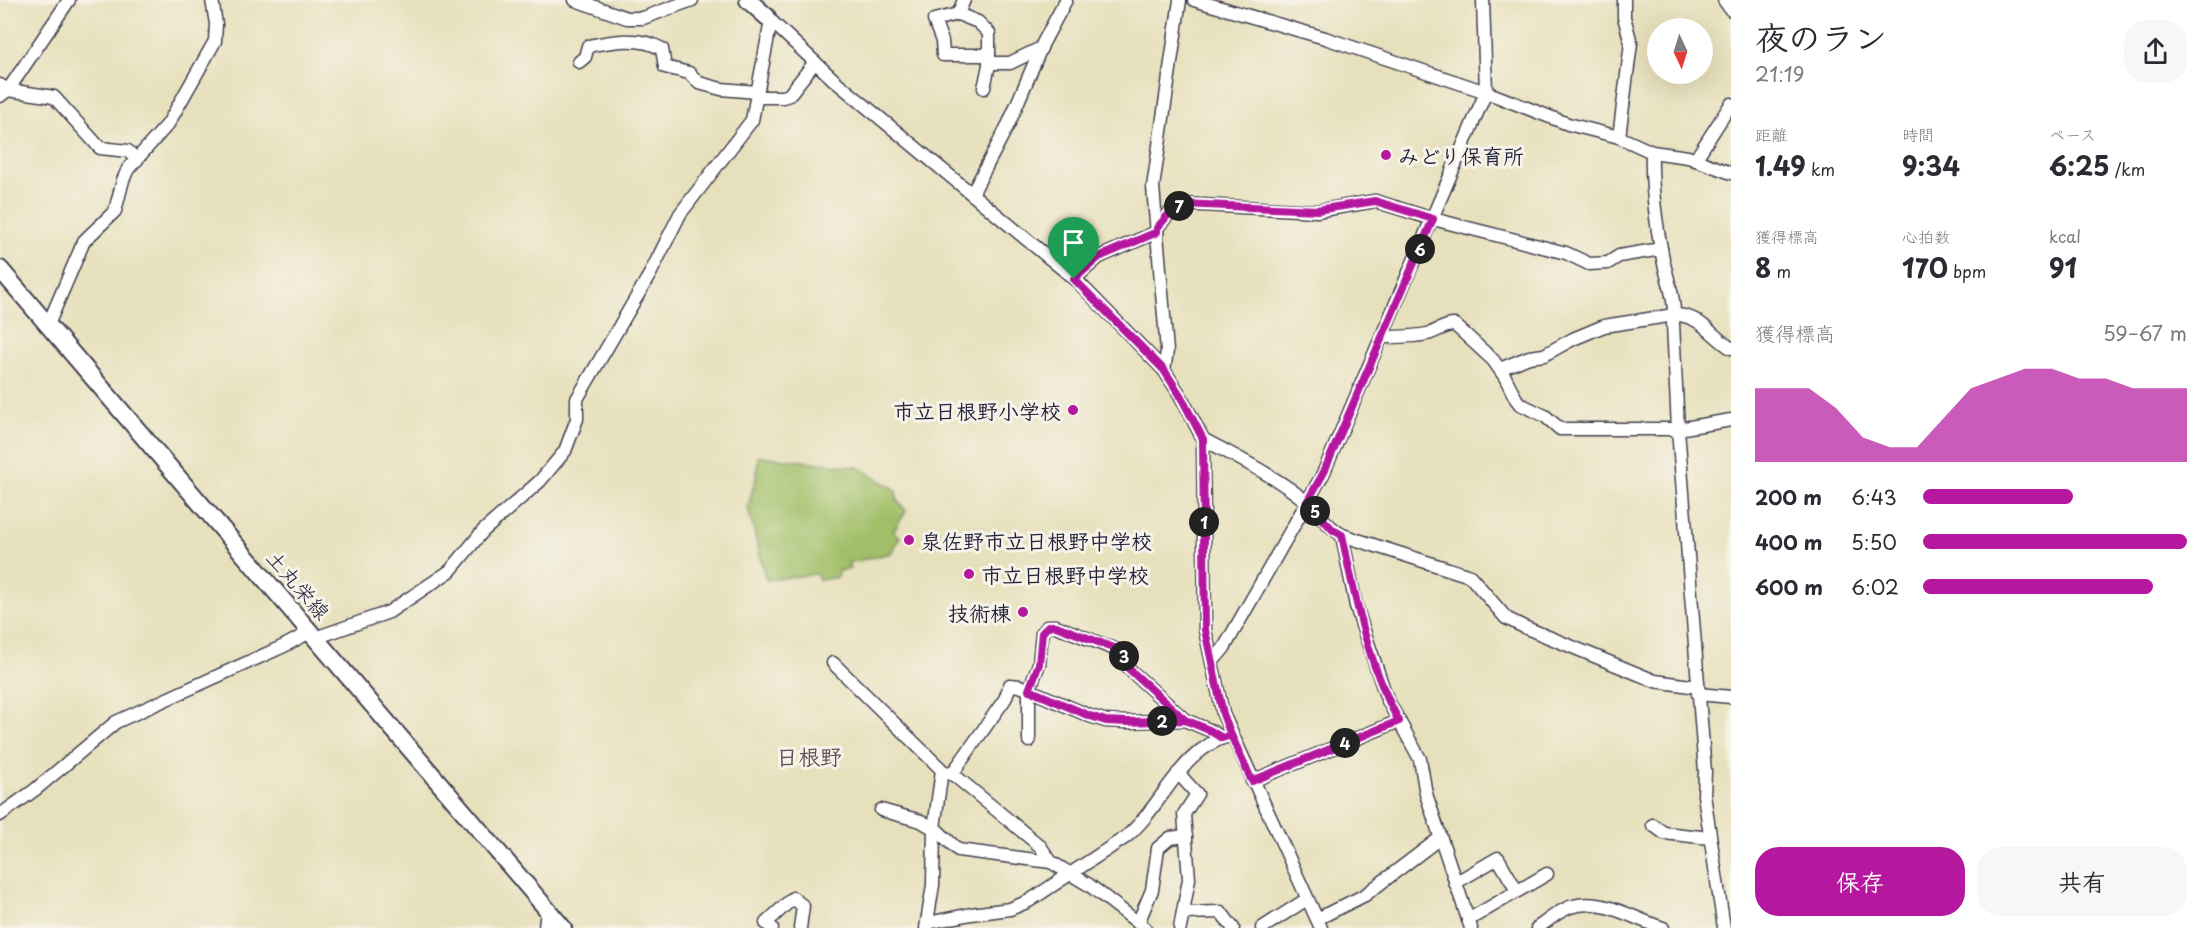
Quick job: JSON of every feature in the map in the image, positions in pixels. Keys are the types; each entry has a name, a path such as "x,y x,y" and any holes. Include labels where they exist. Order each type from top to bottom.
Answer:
{"main road":[{"path":"748,0 769,19"},
{"path":"769,19 770,0"},
{"name":"土丸栄線","path":"0,269 562,928"}],"street":[{"path":"69,0 3,90 54,97 100,148 128,151 136,160"},
{"path":"48,325 84,241 115,211 123,180 129,169 168,124 215,41 216,24 212,0"},
{"path":"575,0 627,18 643,18 692,0"},
{"path":"958,14 964,0"},
{"path":"972,194 1009,123 1041,48 1066,0"},
{"path":"1164,370 1167,351 1153,187 1180,0"},
{"path":"1194,0 1325,38 1486,92 1568,123 1619,137 1652,152 1695,160 1731,173"},
{"path":"1213,661 1224,648 1323,474 1486,92 1483,0"},
{"path":"1619,137 1631,43 1624,17 1623,0"},
{"path":"1724,0 1731,10"},
{"path":"984,88 989,59 988,33 978,22 958,14 934,20 942,41 943,55 989,59 1010,63 1041,48"},
{"path":"643,18 643,42"},
{"path":"769,19 815,62 1074,279 1164,370 1185,403 1203,439 1205,630 1213,661 1226,737 1252,781 1319,923 1365,895 1440,838"},
{"path":"0,815 36,789 116,722 284,646 389,612 450,571 483,531 540,481 565,450 578,419 577,399 650,274 680,214 752,120 769,19"},
{"path":"579,62 585,57 588,46 611,42 643,42 663,49 665,67 689,73 699,83 757,95 783,97 789,95 815,62"},
{"path":"1695,160 1731,104"},
{"path":"1652,152 1656,215 1674,315 1678,429 1705,772 1704,795 1724,928"},
{"path":"1074,279 1099,257 1157,230 1173,209 1182,204 1317,210 1375,201 1433,219 1566,253 1589,264 1608,263 1620,256 1661,249"},
{"path":"1500,369 1529,357 1544,355 1604,326 1674,315 1693,318 1731,348"},
{"path":"1382,337 1424,335 1436,332 1445,326 1462,329 1500,369 1520,404 1545,416 1560,429 1678,429 1731,420"},
{"path":"1203,439 1254,466 1307,502 1333,530 1342,535 1470,576 1506,618 1524,627 1655,681 1731,697"},
{"path":"1342,535 1356,606 1387,699 1420,759 1426,794 1469,924 1517,891 1547,874"},
{"path":"1029,741 1029,690 1039,664 1042,633 1048,626 1056,626 1122,652 1129,669 1185,720 1226,737"},
{"path":"833,663 947,772 1040,846 1051,862 1089,885 1137,925 1152,890 1157,870 1158,848 1170,838 1186,836"},
{"path":"1185,720 1106,721 1029,690 1010,685 1005,699 947,772 934,828 933,885 927,926 971,914 1010,909 1029,901 1126,837 1137,827 1184,765 1226,737"},
{"path":"1252,781 1399,721"},
{"path":"1178,773 1197,794 1184,814 1189,879 1180,928"},
{"path":"881,810 921,821 934,828 958,850 1051,862"},
{"path":"1653,825 1665,833 1710,838"},
{"path":"1455,883 1498,858 1517,891"},
{"path":"772,928 766,923 793,898 803,906 800,928"},
{"path":"1263,928 1307,899"},
{"path":"1537,928 1564,910 1577,905 1605,908 1636,924 1663,928"},
{"path":"545,928 547,910"},
{"path":"1183,914 1221,912 1233,928"}],"green space":[{"path":"758,456 857,467 895,489 898,502 906,511 893,532 900,537 891,553 848,563 850,569 838,571 838,577 819,580 817,574 766,580 748,507 757,474"}],"place":[{"name":"みどり保育所","path":"1386,155"},
{"name":"市立日根野小学校","path":"1073,410"},
{"name":"泉佐野市立日根野中学校","path":"909,540"},
{"name":"市立日根野中学校","path":"969,574"},
{"name":"技術棟","path":"1023,612"}],"district":[{"name":"日根野","path":"809,755"}],"route":[{"path":"1074,279 1099,257 1157,232 1157,228 1173,209 1182,204 1317,210 1375,201 1433,219 1323,474 1307,502 1333,530 1342,535 1356,606 1387,699 1399,721 1252,781 1231,735 1222,738 1209,730 1185,720 1165,699 1129,669 1122,652 1100,642 1056,626 1048,626 1042,633 1039,664 1029,690 1106,721 1185,720 1222,738 1231,735 1223,714 1205,630 1203,439 1195,421 1164,370 1074,279"}]}
